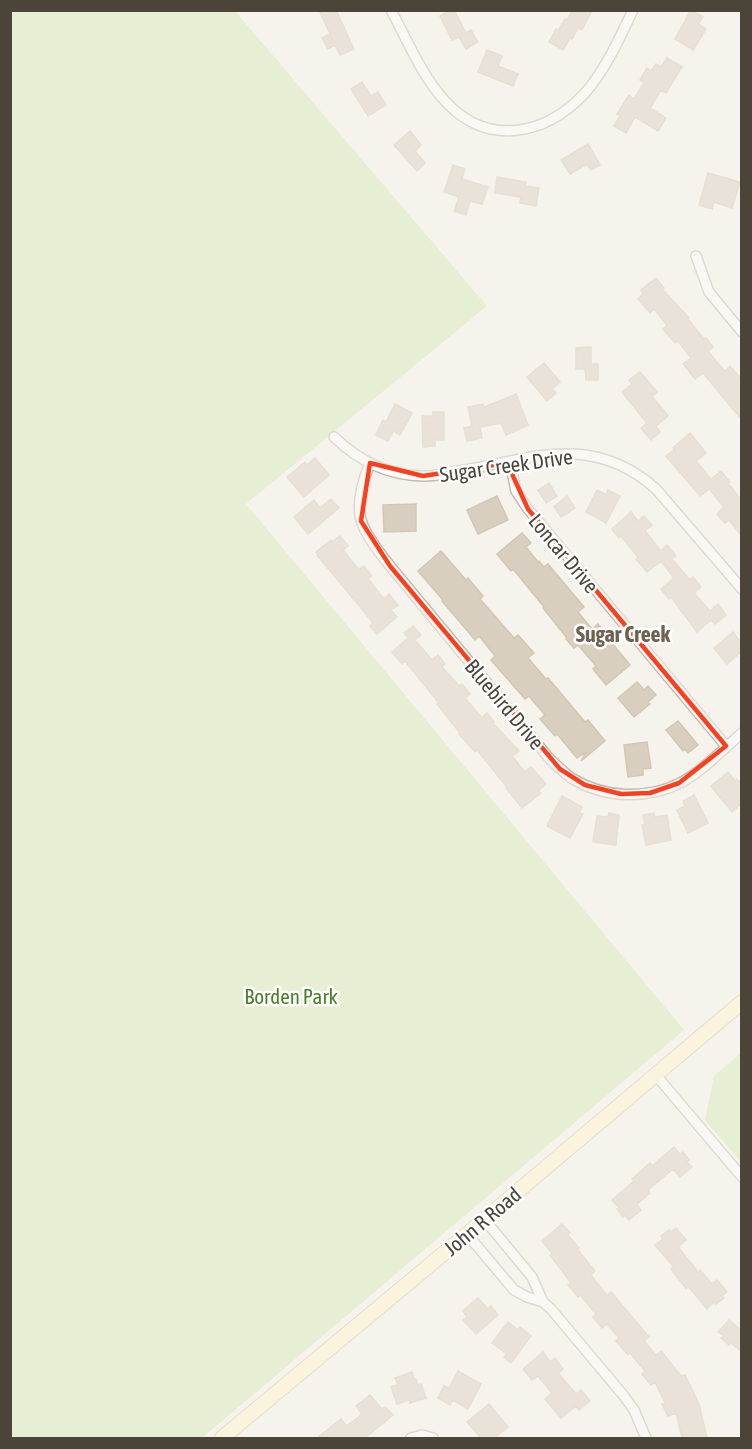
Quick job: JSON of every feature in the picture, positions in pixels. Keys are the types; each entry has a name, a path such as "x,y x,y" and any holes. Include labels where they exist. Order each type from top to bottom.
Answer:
{"main road":[{"name":"John R Road","path":"222,1438 741,1002"}],"street":[{"path":"392,10 422,67 446,102 457,112 479,124 495,130 513,131 541,124 573,104 584,93 609,61 633,10"},
{"path":"696,256 709,292 741,332"},
{"name":"Sugar Creek Drive","path":"334,437 352,453 370,464 423,476 550,454 588,454 605,458 628,468 645,479 667,500 741,589"},
{"name":"Loncar Drive","path":"510,462 516,491 528,509 726,746"},
{"name":"Bluebird Drive","path":"370,464 364,479 360,506 361,521 369,537 390,566 533,740 566,774 598,791 621,794 650,793 679,783 694,774 741,734"},
{"path":"655,1074 741,1177"},
{"path":"484,1220 532,1277 543,1302"},
{"path":"467,1234 514,1290 526,1297 543,1302 551,1309 624,1396 634,1410 646,1438"},
{"path":"411,1438 422,1435 433,1438"}],"highlighted area":[{"path":"370,463 423,476 507,463 528,509 726,746 679,783 650,793 621,794 585,785 560,769 390,566 361,521"}],"green space":[{"name":"Borden Park","path":"11,11 235,11 487,306 246,504 684,1030 202,1438 11,1438"},
{"path":"741,1053 741,1162 705,1120 714,1076"}],"building":[{"path":"319,10 336,10 354,49 340,55 335,45 328,49 322,38 330,34"},
{"path":"454,10 466,33 471,30 478,42 466,49 459,37 452,40 440,16"},
{"path":"573,10 592,10 582,30 578,28 563,50 549,42 556,29 558,31"},
{"path":"691,10 703,17 698,24 706,29 693,50 675,39"},
{"path":"487,50 502,56 498,66 518,74 513,86 478,72"},
{"path":"667,58 682,67 666,93 661,90 650,108 666,118 658,131 635,117 626,133 614,126 620,116 617,114 629,95 634,99 644,83 640,80 647,68 651,71 656,64 661,67"},
{"path":"362,82 371,96 378,92 386,105 368,116 351,89"},
{"path":"410,131 421,145 415,151 425,163 417,171 394,145"},
{"path":"588,144 600,165 591,170 587,164 570,174 561,160"},
{"path":"453,165 465,169 462,179 488,187 482,204 470,201 466,215 454,211 459,197 444,192"},
{"path":"708,173 740,182 732,208 714,202 712,209 699,205"},
{"path":"497,177 526,182 525,186 539,188 536,206 520,203 521,197 495,193"},
{"path":"656,278 664,288 662,289 713,347 708,351 716,361 725,371 730,366 741,379 738,382 741,386 741,419 703,373 695,379 683,364 691,358 678,341 675,343 663,329 667,325 654,309 650,313 638,299 643,294 641,290"},
{"path":"591,347 591,364 598,364 598,380 586,380 585,369 576,369 576,348"},
{"path":"544,363 560,382 552,389 556,393 547,401 527,377"},
{"path":"640,372 657,392 652,396 668,416 656,426 660,432 651,440 641,428 647,423 622,392 632,384 629,380"},
{"path":"516,394 528,425 506,435 501,423 480,427 482,438 467,441 464,428 472,426 468,407 483,404 484,407"},
{"path":"395,404 412,413 400,435 393,431 388,441 376,435 383,420 386,422"},
{"path":"433,412 444,412 444,440 435,440 435,446 423,447 422,416 433,416"},
{"path":"690,433 706,453 696,461 711,479 721,471 741,500 741,535 729,520 725,523 717,514 724,507 709,489 700,496 666,456"},
{"path":"315,458 329,475 304,497 287,477 305,462 307,465"},
{"path":"549,483 557,496 546,503 538,490"},
{"path":"597,490 606,495 608,490 620,496 606,523 586,512"},
{"path":"497,496 508,520 478,534 467,510"},
{"path":"567,496 575,508 561,517 554,507"},
{"path":"331,499 339,508 308,534 294,517 314,500 320,508"},
{"path":"416,504 416,531 384,532 383,505"},
{"path":"631,512 638,521 644,516 652,525 645,531 661,551 667,545 676,556 672,559 690,580 693,577 701,587 694,593 710,611 718,604 726,615 715,624 711,620 697,632 671,597 669,599 661,589 674,578 661,561 647,572 621,536 619,538 612,529"},
{"path":"522,533 531,543 526,547 538,562 544,567 548,564 584,607 578,612 592,629 598,624 630,665 606,685 593,669 596,666 578,645 574,648 566,639 544,607 513,569 511,571 497,554"},
{"path":"340,536 348,546 343,550 359,570 364,566 372,576 368,579 384,599 389,594 398,605 391,610 397,617 377,634 370,626 373,623 317,555 316,552"},
{"path":"441,551 466,580 468,578 483,596 480,599 514,638 518,635 534,653 528,658 546,679 548,678 585,722 588,720 605,741 581,761 586,752 577,758 557,734 555,736 540,719 545,715 529,696 525,699 491,660 495,656 479,636 475,640 418,571"},
{"path":"413,626 421,635 415,640 432,660 438,655 445,664 442,667 459,686 462,684 470,694 465,698 482,718 487,713 493,723 519,751 512,756 525,772 531,767 546,784 538,791 541,793 522,808 477,750 475,752 459,734 437,704 439,703 405,661 402,664 392,652 408,638 404,633"},
{"path":"733,632 741,643 741,652 727,664 714,648"},
{"path":"637,682 644,690 648,686 656,695 648,702 650,704 634,717 618,698"},
{"path":"678,721 698,745 688,753 685,749 683,751 666,730"},
{"path":"647,742 651,768 643,769 643,775 628,777 624,745"},
{"path":"728,772 735,781 737,779 741,784 741,804 732,812 711,786"},
{"path":"694,795 708,823 688,833 677,810 685,806 683,801"},
{"path":"562,796 582,807 579,813 583,814 570,838 547,826"},
{"path":"609,813 619,815 616,845 593,842 597,816 608,817"},
{"path":"654,813 655,817 667,815 671,840 646,845 642,825 645,825 643,815"},
{"path":"674,1147 680,1154 683,1152 692,1167 680,1177 673,1169 648,1190 650,1193 637,1204 641,1210 629,1220 625,1215 623,1217 612,1200 650,1163 652,1166"},
{"path":"562,1224 579,1248 577,1249 595,1271 591,1275 596,1282 607,1295 611,1292 649,1337 644,1341 656,1355 661,1351 681,1376 685,1375 699,1404 707,1438 682,1438 676,1413 668,1416 662,1404 665,1403 655,1382 651,1385 642,1374 645,1371 616,1341 619,1338 607,1324 602,1328 593,1317 596,1314 568,1285 571,1283 542,1241"},
{"path":"676,1228 686,1240 678,1247 698,1272 700,1270 712,1284 717,1280 727,1292 722,1296 724,1298 716,1304 714,1302 707,1309 688,1286 686,1288 671,1269 674,1267 655,1245 663,1239 661,1236"},
{"path":"478,1298 488,1309 491,1306 498,1315 476,1334 463,1320 467,1317 463,1311"},
{"path":"729,1320 741,1330 741,1351 731,1343 729,1345 721,1338 724,1336 718,1332"},
{"path":"508,1322 518,1330 520,1327 531,1336 511,1363 504,1357 507,1354 492,1343"},
{"path":"543,1352 550,1362 555,1358 563,1369 558,1373 576,1394 581,1390 590,1401 579,1410 576,1406 561,1418 545,1399 552,1393 538,1376 532,1380 523,1369"},
{"path":"458,1371 481,1384 468,1409 453,1400 450,1405 438,1398 444,1386 449,1388"},
{"path":"412,1372 418,1385 421,1384 426,1398 397,1404 391,1387 398,1385 395,1378"},
{"path":"370,1395 382,1409 385,1407 393,1415 365,1438 317,1438 341,1419 347,1426 362,1414 356,1406"},
{"path":"489,1404 508,1427 494,1438 481,1438 467,1422"}],"district":[{"name":"Sugar Creek","path":"623,634"}]}
